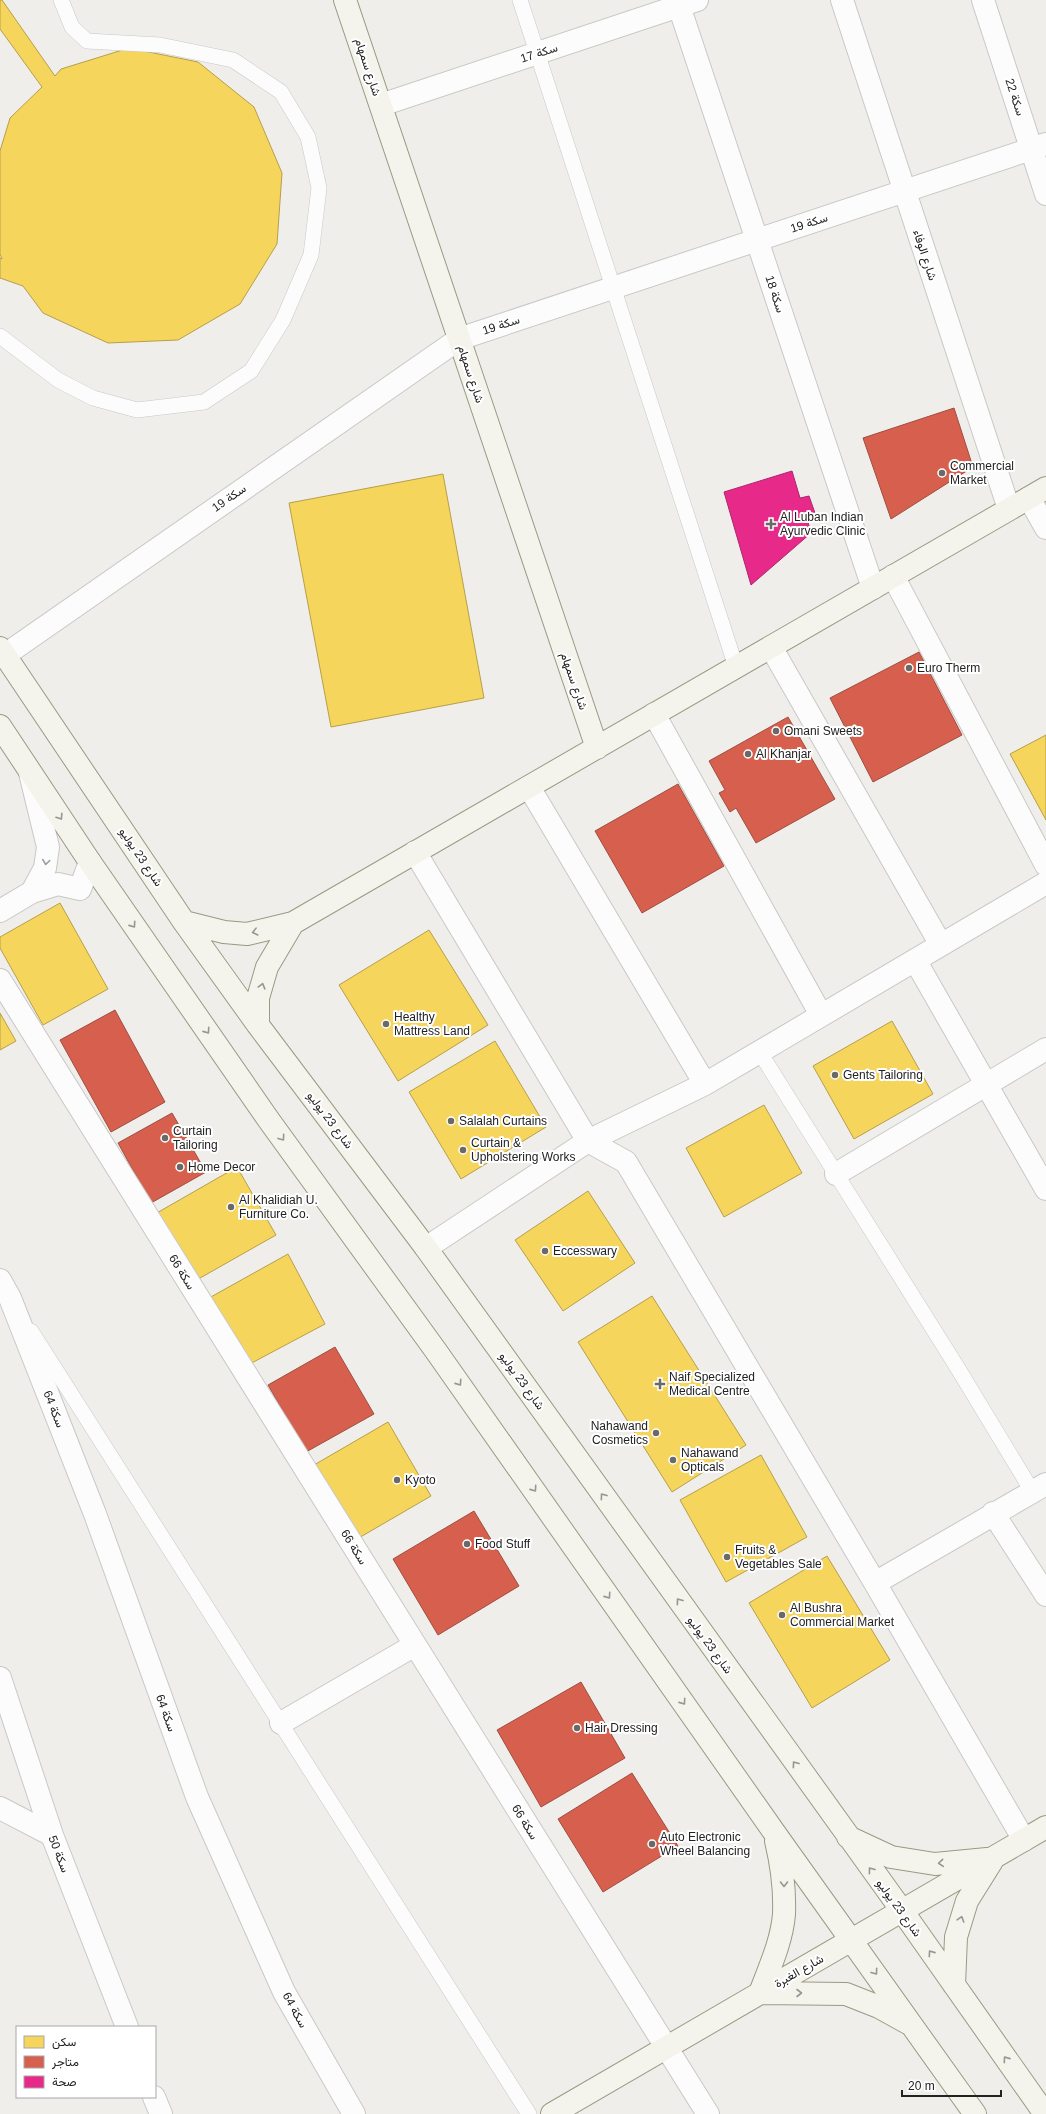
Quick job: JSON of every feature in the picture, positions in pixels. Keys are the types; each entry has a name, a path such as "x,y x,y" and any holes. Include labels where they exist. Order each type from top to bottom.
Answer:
{"main road":[{"name":"شارع سمهام","path":"346,0 597,748"},
{"path":"184,922 224,932 247,934 293,923 1037,493"},
{"name":"شارع 23 يوليو","path":"2,651 184,922 258,1024 426,1248 846,1836 903,1912 1045,2114"},
{"path":"4,737 29,769 90,862 268,1119 436,1351 774,1832 915,2027 975,2114"},
{"path":"258,1024 258,998 267,966 293,923"},
{"name":"شارع الغبرة","path":"552,2114 903,1912 1046,1827"},
{"path":"774,1832 784,1875 784,1915 774,1957 760,1993 846,1994 879,2007 915,2027"},
{"path":"846,1836 891,1857 935,1864 994,1858"},
{"path":"954,1985 956,1937 967,1901 994,1858"}],"street":[{"name":"شارع الوفاء","path":"842,0 1009,509"},
{"name":"سكة 22","path":"984,0 1039,147 1046,194"},
{"name":"سكة 17","path":"381,106 684,2"},
{"name":"سكة 18","path":"684,2 757,240 873,588"},
{"name":"سكة 19","path":"2,651 459,339 1039,147"},
{"path":"1037,493 1046,528"},
{"path":"893,576 1046,865"},
{"path":"771,647 941,945"},
{"path":"654,714 821,1016"},
{"path":"29,769 48,847 45,868 32,892"},
{"path":"529,787 705,1084"},
{"path":"415,852 588,1141 626,1162 875,1583 1024,1840"},
{"path":"0,911 32,892 58,884 80,889 90,862"},
{"path":"426,1248 588,1141 705,1084 1046,883"},
{"path":"915,960 1046,1189"},
{"name":"سكة 66","path":"0,980 708,2114"},
{"path":"836,1174 1046,1049"},
{"name":"سكة 64","path":"5,1289 95,1514 197,1797 284,1992 354,2114"},
{"path":"875,1583 993,1513 1039,1488"},
{"path":"993,1513 1046,1595"},
{"path":"281,1723 415,1645"},
{"name":"سكة 50","path":"0,1678 52,1835 127,2026"},
{"path":"0,1808 52,1835"},
{"path":"154,2098 161,2114"}],"lane":[{"path":"0,336 58,380 94,398 137,410 204,402 251,371 283,320 311,255 319,188 308,137 282,92 233,60 160,45 87,41 72,27 61,0"},
{"path":"520,0 612,288 736,667"},
{"path":"759,1051 836,1174 1039,1488"},
{"path":"5,1289 529,2114"}],"building: سكن":[{"path":"0,0 2,0 55,76 61,69 129,48 198,62 254,107 282,173 277,244 240,304 178,340 108,343 43,313 23,286 0,278 0,258 2,259 0,254 0,151 10,118 42,87 0,29"},
{"path":"443,474 484,698 331,727 289,503"},
{"path":"1046,735 1046,820 1010,754"},
{"path":"60,903 108,989 43,1025 0,948 0,937"},
{"path":"429,930 488,1025 398,1081 339,985"},
{"path":"0,1013 16,1041 0,1050"},
{"path":"892,1021 933,1094 854,1139 813,1066"},
{"path":"495,1041 546,1127 461,1179 409,1092"},
{"path":"764,1105 802,1173 724,1217 686,1148"},
{"path":"237,1167 276,1235 193,1282 155,1214"},
{"path":"588,1191 635,1263 563,1311 515,1240"},
{"path":"288,1254 325,1324 246,1366 209,1298"},
{"path":"652,1296 746,1445 672,1492 578,1342"},
{"path":"388,1422 431,1496 357,1539 314,1465"},
{"path":"761,1455 807,1537 726,1582 680,1500"},
{"path":"827,1556 890,1660 812,1708 749,1603"}],"building: متاجر":[{"path":"954,408 973,467 891,519 863,438"},
{"path":"919,652 962,735 873,782 830,698"},
{"path":"788,717 835,799 756,843 736,808 730,812 719,793 725,790 709,761"},
{"path":"678,784 724,866 642,913 595,831"},
{"path":"115,1010 165,1102 111,1132 60,1040"},
{"path":"172,1113 206,1172 151,1203 118,1143"},
{"path":"335,1347 374,1414 306,1452 268,1385"},
{"path":"474,1511 519,1586 438,1635 393,1559"},
{"path":"581,1682 625,1758 541,1807 497,1730"},
{"path":"632,1773 678,1846 603,1892 558,1819"}],"building: صحة":[{"name":"Al Luban Indian Ayurvedic Clinic","path":"792,471 800,498 809,496 815,513 806,515 811,533 751,585 724,492"}],"place":[{"name":"Commercial Market","path":"942,473"},
{"name":"Al Luban Indian Ayurvedic Clinic","path":"771,524"},
{"name":"Euro Therm","path":"909,668"},
{"name":"Omani Sweets","path":"776,731"},
{"name":"Al Khanjar","path":"748,754"},
{"name":"Healthy Mattress Land","path":"386,1024"},
{"name":"Gents Tailoring","path":"835,1075"},
{"name":"Salalah Curtains","path":"451,1121"},
{"name":"Curtain Tailoring","path":"165,1138"},
{"name":"Curtain & Upholstering Works","path":"463,1150"},
{"name":"Home Decor","path":"180,1167"},
{"name":"Al Khalidiah U. Furniture Co.","path":"231,1207"},
{"name":"Eccesswary","path":"545,1251"},
{"name":"Naif Specialized Medical Centre","path":"660,1384"},
{"name":"Nahawand Cosmetics","path":"656,1433"},
{"name":"Nahawand Opticals","path":"673,1460"},
{"name":"Kyoto","path":"397,1480"},
{"name":"Food Stuff","path":"467,1544"},
{"name":"Fruits & Vegetables Sale","path":"727,1557"},
{"name":"Al Bushra Commercial Market","path":"782,1615"},
{"name":"Hair Dressing","path":"577,1728"},
{"name":"Auto Electronic Wheel Balancing","path":"652,1844"}]}
